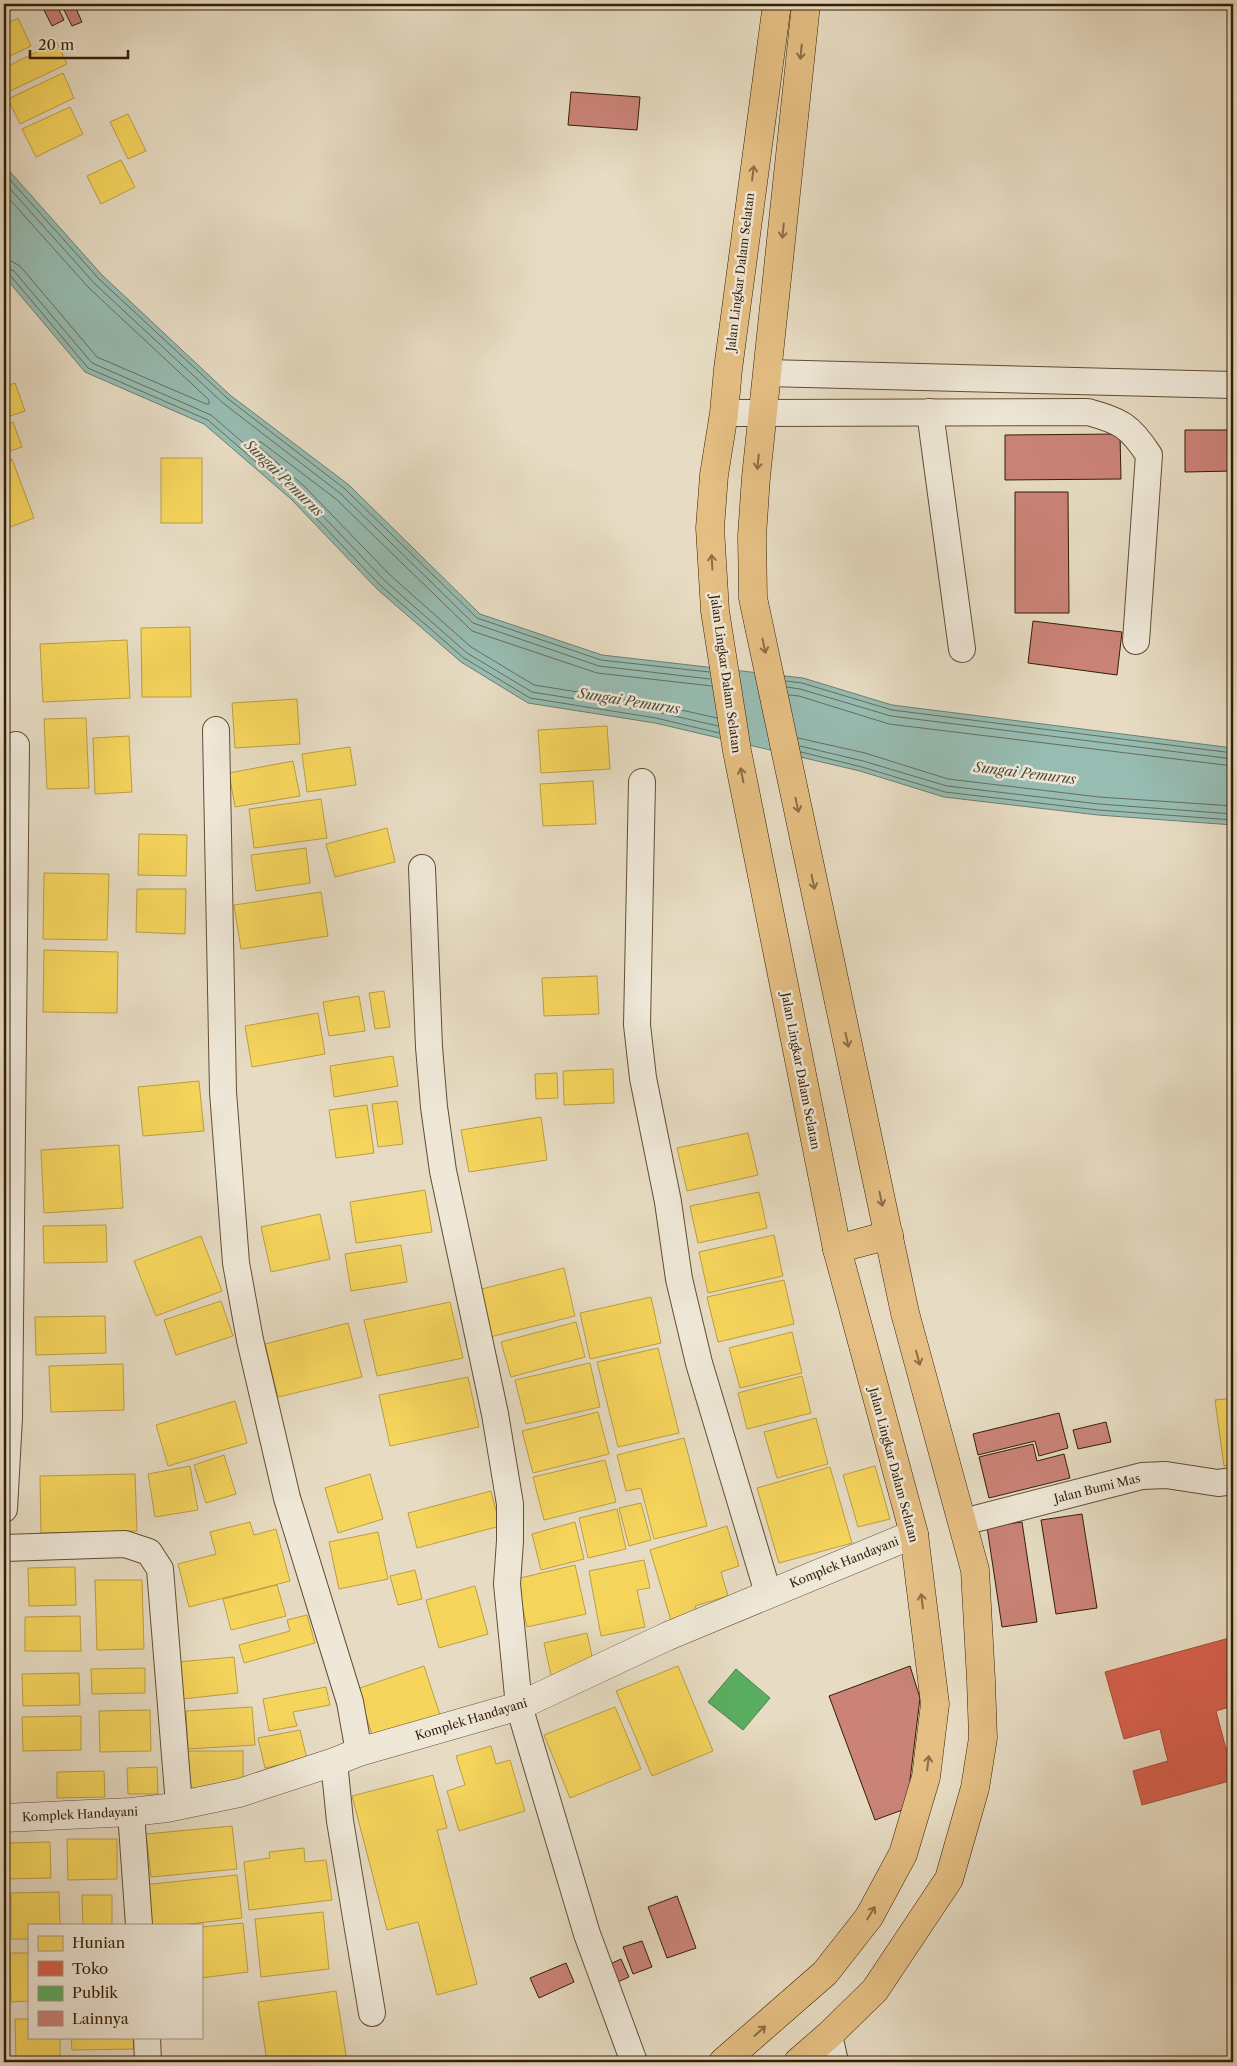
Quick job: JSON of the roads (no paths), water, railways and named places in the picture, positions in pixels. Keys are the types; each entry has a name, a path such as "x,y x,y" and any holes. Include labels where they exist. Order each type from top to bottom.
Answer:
{"main road":[{"name":"Jalan Lingkar Dalam Selatan","path":"722,2062 738,2051 825,1973 869,1917 903,1854 926,1777 935,1704 914,1534 837,1249 754,840 714,611 710,528 714,475 724,413 728,369 777,4"},
{"path":"798,2062 830,2035 875,1990 949,1879 975,1788 982,1738 975,1570 906,1313 754,598 752,536 806,4"},
{"path":"837,1249 889,1235"}],"street":[{"path":"768,373 1233,386"},
{"path":"930,412 962,649"},
{"path":"724,413 1088,412 1112,418 1127,427 1149,455 1136,641"},
{"path":"216,730 224,1092 236,1263 250,1340 287,1498 350,1702 359,1752"},
{"path":"4,1509 9,1418 8,1020 16,744"},
{"path":"642,782 637,1025 643,1078 668,1202 680,1279 695,1344 768,1593"},
{"path":"422,868 429,1047 434,1107 443,1171 495,1414 510,1504 507,1584 520,1706 587,1934 634,2062"},
{"name":"Jalan Bumi Mas","path":"963,1522 1142,1476 1166,1475 1218,1483 1233,1481"},
{"name":"Komplek Handayani","path":"4,1818 131,1812 180,1805 238,1793 359,1752 520,1706 668,1636 914,1534"},
{"path":"4,1548 125,1544 149,1552 156,1561 160,1569 180,1805"},
{"path":"334,1762 340,1821 372,2013"},
{"path":"131,1812 139,1924"},
{"path":"830,2035 835,2062"},
{"path":"146,2038 148,2062"}],"water":[{"name":"Sungai Pemurus","path":"4,165 102,275 230,395 349,485 480,614 602,655 803,678 892,705 1233,748 1233,825 1098,815 944,797 860,771 655,723 528,703 461,662 377,589 291,499 204,424 85,372 4,276"}]}
